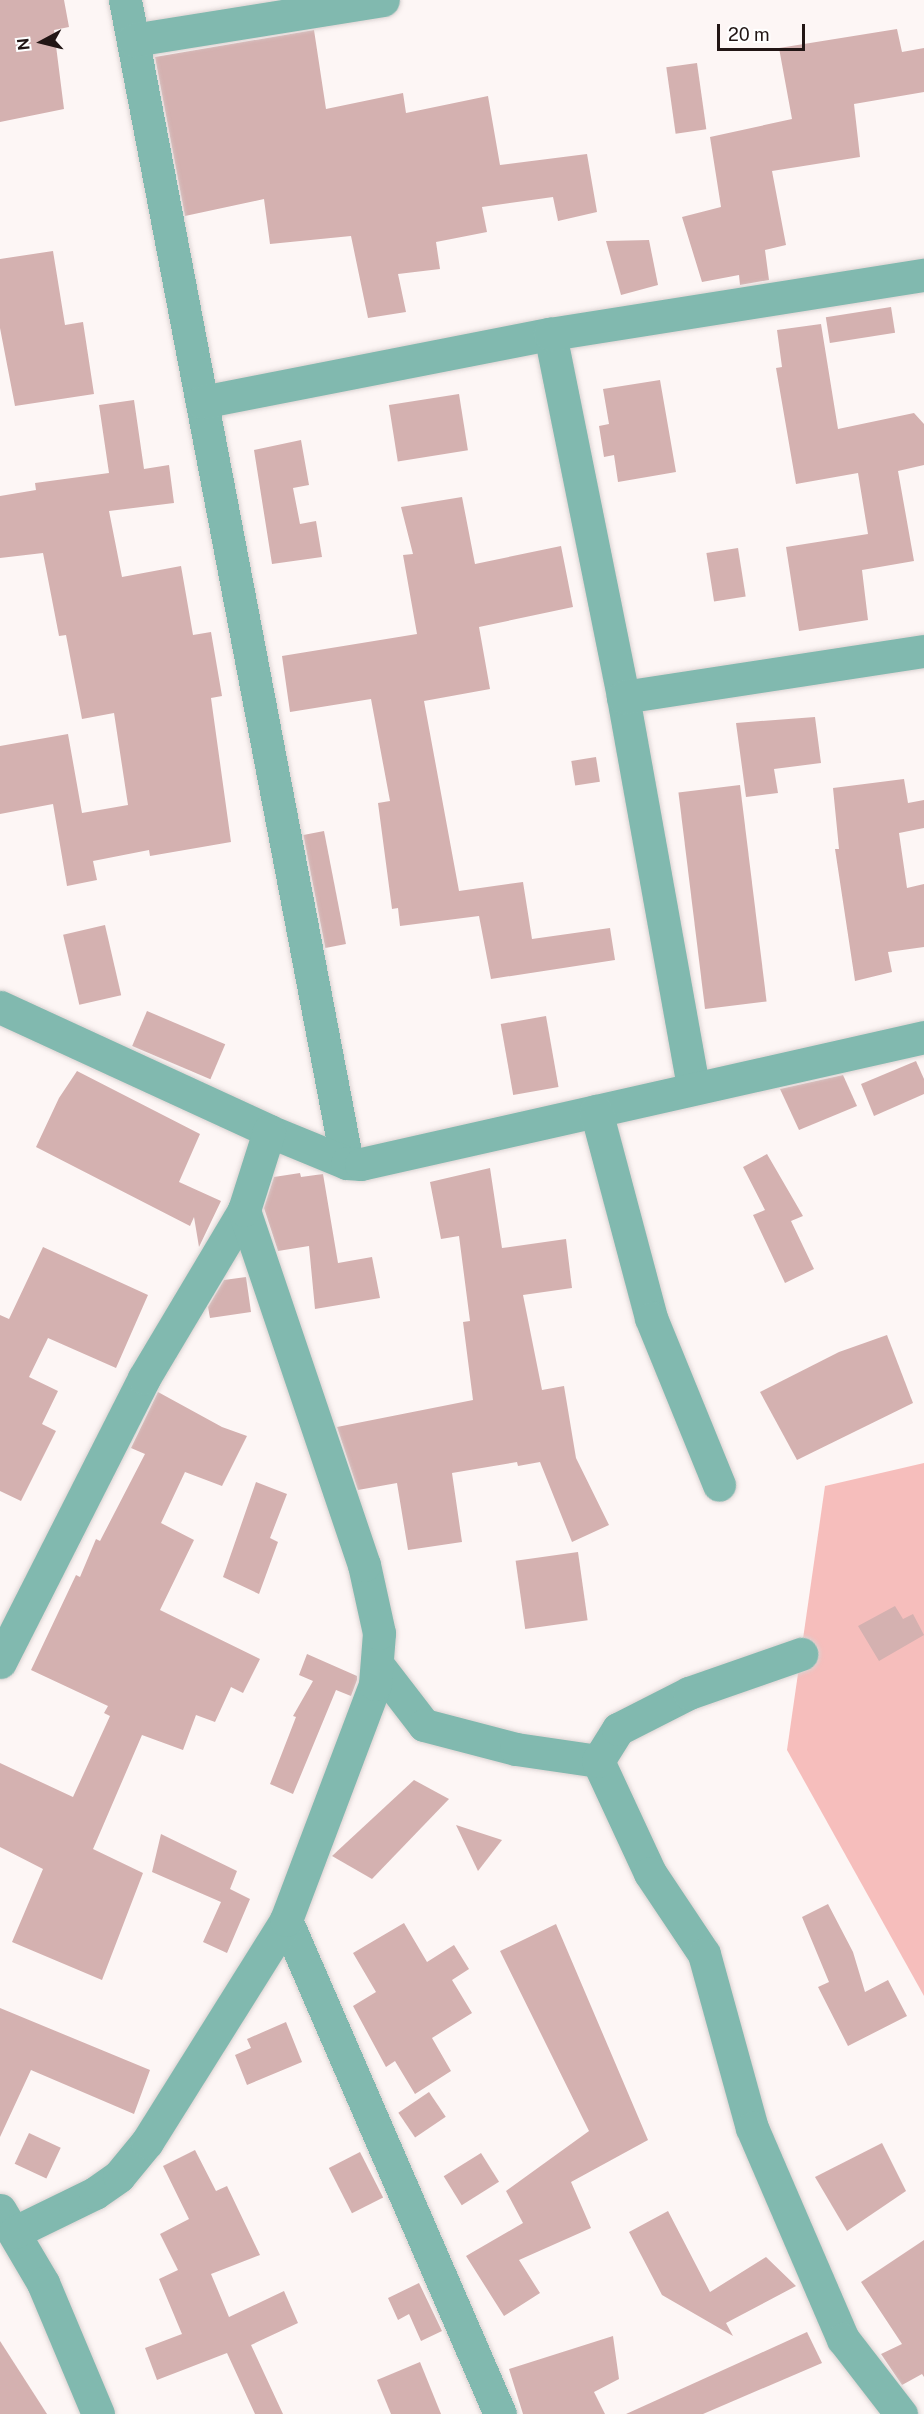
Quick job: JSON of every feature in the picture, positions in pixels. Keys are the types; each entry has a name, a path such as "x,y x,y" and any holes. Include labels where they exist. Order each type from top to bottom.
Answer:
{"street":[{"path":"125,0 347,1163"},
{"path":"133,40 383,0"},
{"path":"202,402 550,334 924,275"},
{"path":"550,334 623,697 693,1088"},
{"path":"623,697 924,651"},
{"path":"0,1007 269,1131 347,1163 382,1162 693,1088 924,1037"},
{"path":"596,1111 651,1318 719,1485"},
{"path":"0,1662 144,1378 244,1210 269,1131"},
{"path":"98,2414 43,2283 7,2221 95,2193 119,2176 147,2142 286,1920 375,1684 379,1633 364,1566 244,1210"},
{"path":"598,1761 618,1729 690,1693 801,1654"},
{"path":"377,1664 424,1725 516,1749 598,1761"},
{"path":"598,1761 650,1873 704,1954 752,2128 843,2339 901,2414"},
{"path":"286,1920 500,2414"}],"shaded area":[{"path":"924,1463 924,1996 787,1750 825,1486"}],"building":[{"path":"0,0 64,0 69,27 54,30 64,109 0,122"},
{"path":"897,29 902,52 924,48 924,92 854,104 860,157 772,171 786,245 765,250 769,280 740,285 739,275 702,282 682,217 721,207 710,137 792,119 779,48"},
{"path":"314,30 326,109 403,93 406,113 488,96 500,165 587,154 597,212 558,221 553,197 482,207 487,232 436,242 440,269 398,274 406,312 368,318 351,236 270,244 264,199 185,216 155,57"},
{"path":"697,63 706,129 676,134 666,67"},
{"path":"649,240 658,285 621,295 606,241"},
{"path":"53,251 65,325 83,322 94,394 15,406 0,328 0,259"},
{"path":"891,307 895,333 830,343 826,317"},
{"path":"821,324 838,429 914,413 924,424 924,465 898,471 914,561 862,570 868,620 799,631 786,547 868,534 858,473 796,484 776,368 782,367 777,330"},
{"path":"660,380 676,472 618,482 614,455 604,457 599,426 609,424 603,389"},
{"path":"459,394 468,450 398,461 389,405"},
{"path":"134,400 144,469 169,465 174,503 109,511 122,577 181,566 193,635 211,632 222,696 211,698 231,842 150,856 149,850 93,861 97,880 67,886 53,804 0,814 0,746 68,734 82,813 128,805 114,713 82,719 66,635 59,636 43,553 0,558 0,496 36,490 35,483 109,473 99,405"},
{"path":"301,440 309,485 293,488 300,524 316,521 322,557 272,564 254,450"},
{"path":"462,497 475,564 561,546 573,607 479,627 490,689 424,701 459,891 523,882 532,939 610,928 615,960 491,979 479,916 400,926 398,908 392,909 378,803 390,801 371,699 290,712 282,656 417,634 403,555 413,554 401,507"},
{"path":"738,548 746,596 714,601 706,553"},
{"path":"815,717 821,763 774,769 778,793 746,797 736,723"},
{"path":"596,757 600,782 575,786 571,761"},
{"path":"904,779 908,803 924,800 924,828 899,833 907,888 924,884 924,947 888,952 892,972 855,981 835,849 839,849 833,788"},
{"path":"740,785 767,1001 705,1009 678,793"},
{"path":"324,831 346,944 325,948 303,835"},
{"path":"105,925 121,995 79,1005 63,935"},
{"path":"147,1011 225,1044 210,1079 132,1046"},
{"path":"546,1016 559,1087 513,1095 501,1024"},
{"path":"916,1061 924,1079 924,1094 874,1116 861,1084"},
{"path":"77,1071 200,1134 179,1182 221,1201 199,1247 194,1217 190,1226 36,1147 59,1098"},
{"path":"843,1075 857,1106 799,1130 780,1089"},
{"path":"767,1154 803,1216 791,1221 814,1269 785,1283 753,1215 765,1210 743,1167"},
{"path":"490,1168 502,1248 566,1239 572,1288 523,1295 542,1390 564,1386 576,1458 609,1525 572,1542 540,1462 518,1466 517,1462 452,1473 462,1542 408,1550 397,1483 358,1490 337,1427 473,1400 463,1322 470,1321 459,1236 441,1239 430,1182"},
{"path":"300,1173 301,1177 323,1174 338,1263 372,1257 380,1298 315,1309 309,1246 278,1251 264,1208 274,1177"},
{"path":"43,1247 148,1295 116,1368 48,1338 29,1377 58,1391 42,1424 56,1431 21,1501 0,1491 0,1315 9,1319"},
{"path":"246,1277 251,1312 210,1318 208,1307 224,1280"},
{"path":"887,1335 913,1403 797,1460 760,1392 839,1352"},
{"path":"158,1392 222,1427 247,1436 222,1486 185,1472 161,1523 194,1540 160,1610 260,1659 243,1693 231,1687 215,1722 196,1715 183,1750 142,1735 93,1849 143,1873 102,1980 12,1942 43,1869 0,1847 0,1763 73,1797 110,1716 104,1713 108,1706 31,1670 76,1575 80,1577 96,1539 100,1541 145,1454 131,1448"},
{"path":"256,1482 287,1494 270,1538 278,1542 259,1594 223,1577"},
{"path":"578,1552 588,1620 525,1629 516,1561"},
{"path":"895,1606 903,1619 913,1614 924,1635 879,1661 858,1626"},
{"path":"307,1654 357,1676 357,1680 351,1696 336,1690 293,1794 270,1784 296,1717 293,1716 313,1681 299,1675"},
{"path":"414,1780 449,1799 372,1879 332,1856"},
{"path":"456,1825 502,1840 478,1871"},
{"path":"161,1834 237,1871 230,1889 250,1899 227,1953 203,1942 221,1902 152,1872"},
{"path":"828,1904 853,1952 865,1992 888,1980 907,2016 848,2046 818,1987 829,1982 802,1917"},
{"path":"404,1923 427,1962 454,1945 469,1969 452,1980 472,2013 432,2038 451,2071 415,2094 395,2061 386,2067 353,2006 376,1992 353,1953"},
{"path":"556,1924 648,2140 571,2182 591,2228 519,2260 540,2293 504,2316 466,2256 523,2223 506,2191 589,2131 500,1951"},
{"path":"0,2008 150,2070 134,2114 31,2070 0,2137"},
{"path":"286,2022 302,2062 247,2085 235,2055 251,2048 247,2039"},
{"path":"429,2092 446,2117 415,2138 398,2113"},
{"path":"29,2133 61,2148 46,2179 15,2164"},
{"path":"882,2143 906,2191 847,2231 815,2177"},
{"path":"195,2150 216,2191 227,2186 260,2255 211,2274 229,2317 284,2291 298,2323 251,2345 283,2414 255,2414 227,2353 157,2380 145,2348 182,2334 159,2279 178,2270 160,2234 189,2219 163,2166"},
{"path":"360,2152 383,2197 352,2213 329,2168"},
{"path":"481,2153 499,2182 462,2205 444,2176"},
{"path":"668,2211 710,2292 766,2257 796,2286 726,2323 733,2336 662,2295 629,2232"},
{"path":"924,2240 924,2377 922,2374 902,2385 881,2354 902,2344 861,2282"},
{"path":"419,2283 442,2331 421,2341 409,2314 398,2320 388,2298"},
{"path":"807,2332 822,2363 703,2414 626,2414"},
{"path":"613,2336 619,2379 594,2392 605,2414 523,2414 509,2369"},
{"path":"0,2341 47,2414 0,2414"},
{"path":"420,2362 441,2414 391,2414 377,2380"}]}
